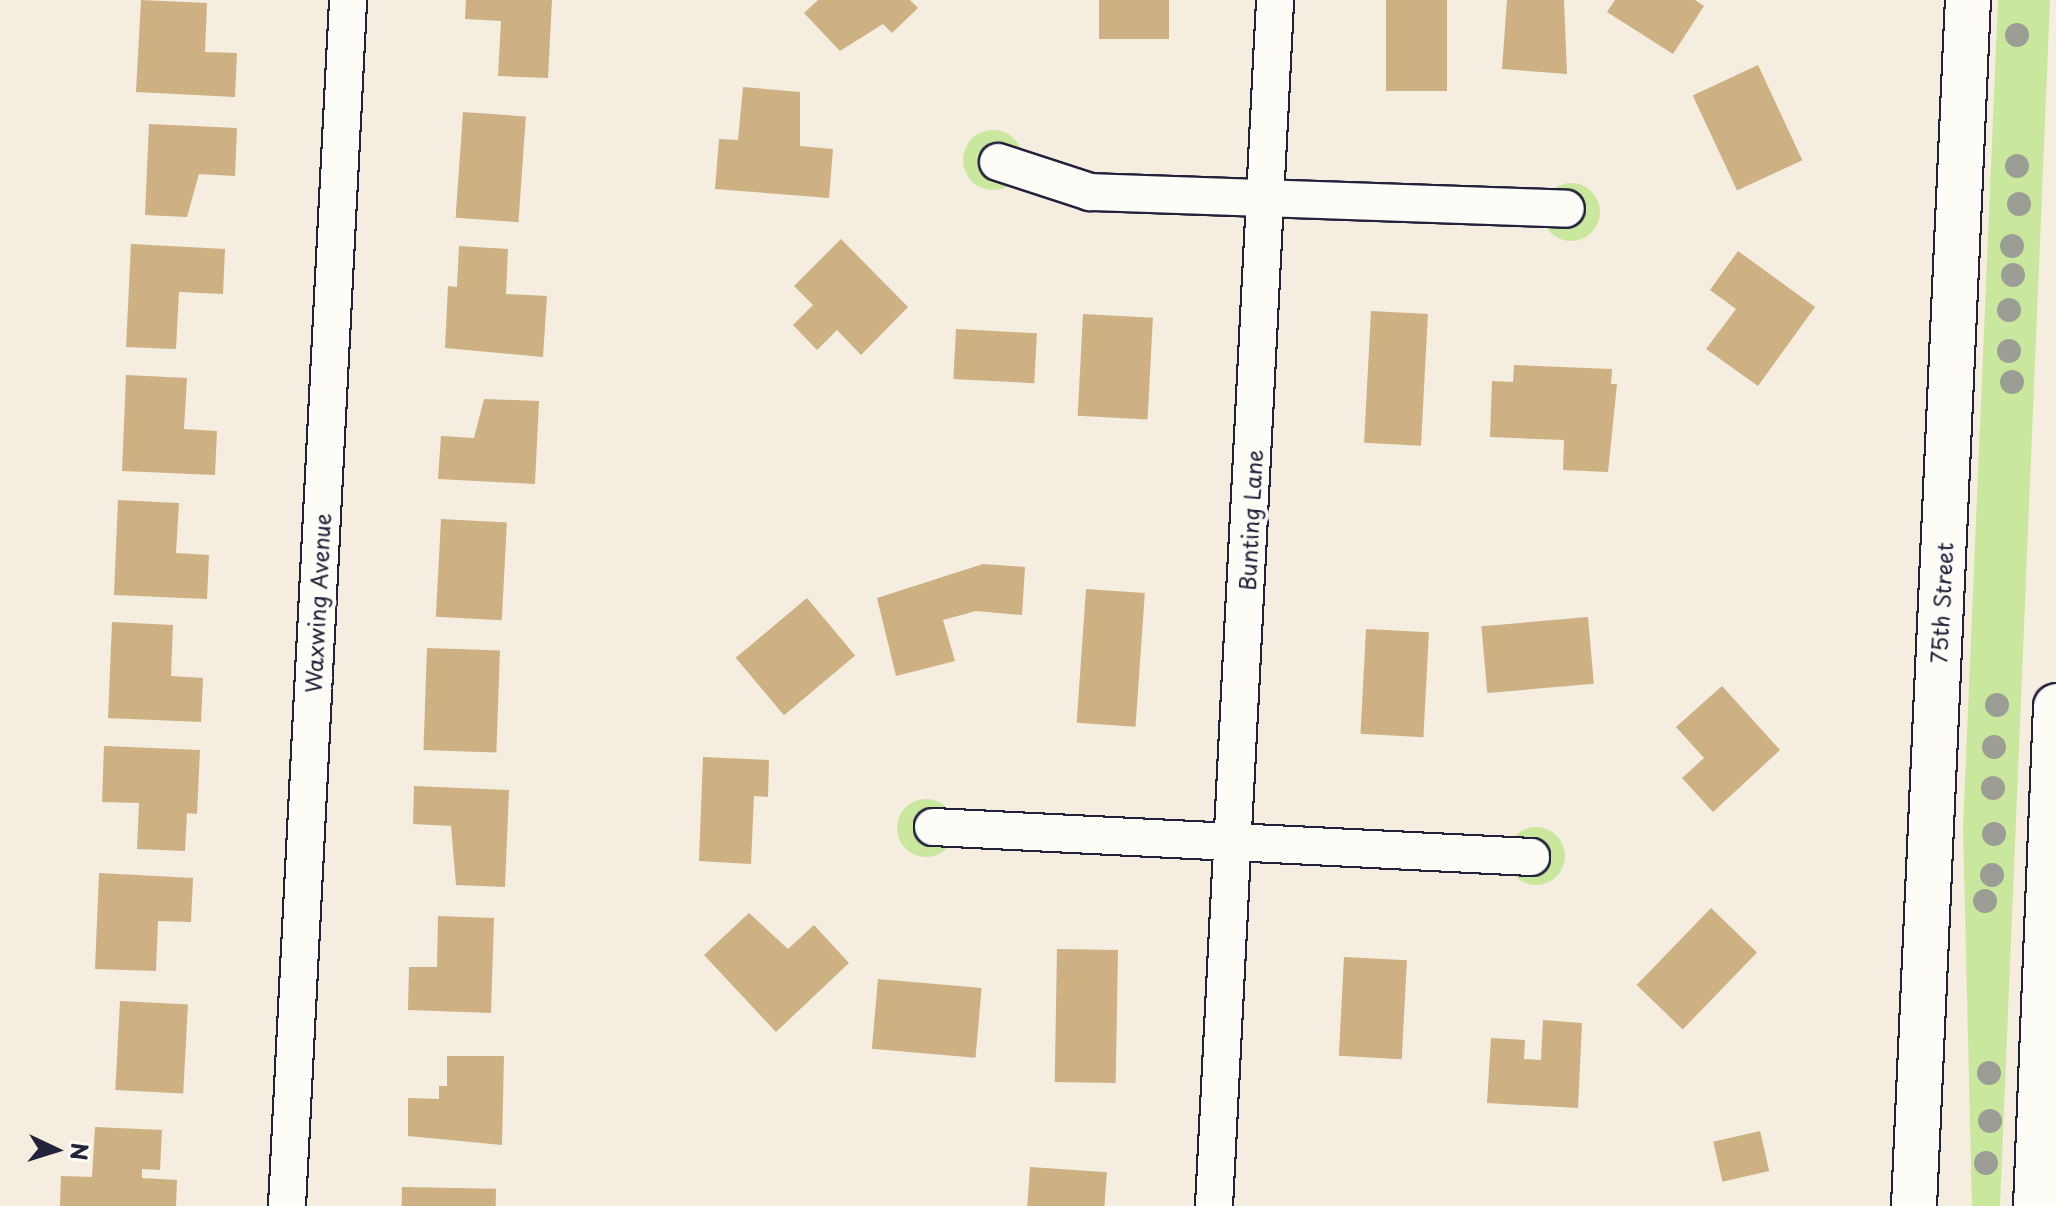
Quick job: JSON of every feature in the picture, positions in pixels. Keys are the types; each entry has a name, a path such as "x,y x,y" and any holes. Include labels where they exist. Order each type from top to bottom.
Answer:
{"main road":[{"name":"75th Street","path":"1914,1206 1968,0"},
{"path":"2036,1206 2056,706"}],"street":[{"name":"Waxwing Avenue","path":"287,1206 348,0"},
{"name":"Bunting Lane","path":"1214,1206 1275,0"},
{"path":"998,162 1090,192 1566,209"},
{"path":"933,827 1531,857"}],"green space":[{"path":"1998,0 2050,0 2000,1206 1972,1206 1963,828"},
{"path":"993,130 1005,132 1014,139 1021,148 1021,172 1014,181 1005,188 993,190 981,188 972,181 965,172 963,160 965,148 972,139 981,132"},
{"path":"1571,183 1582,185 1591,192 1598,201 1598,223 1591,232 1582,239 1571,241 1560,239 1551,232 1544,223 1542,212 1544,201 1551,192 1560,185"},
{"path":"926,799 946,808 955,828 946,848 926,857 906,848 897,828 906,808"},
{"path":"1536,827 1556,836 1565,856 1556,876 1536,885 1516,876 1507,856 1516,836"}],"building":[{"path":"141,0 207,3 205,52 237,53 235,97 136,92"},
{"path":"466,0 552,0 548,78 498,76 501,21 465,19"},
{"path":"818,0 910,0 918,8 892,33 883,24 840,51 804,13"},
{"path":"1099,0 1169,0 1169,39 1099,39"},
{"path":"1386,0 1447,0 1447,91 1386,91"},
{"path":"1507,0 1564,0 1567,74 1502,69"},
{"path":"1615,0 1695,0 1704,6 1673,54 1607,12"},
{"path":"1758,65 1802,160 1737,191 1693,95"},
{"path":"743,87 800,92 800,146 833,149 829,198 715,189 719,139 738,140"},
{"path":"463,112 526,116 518,222 456,218"},
{"path":"149,124 237,128 235,176 199,174 187,217 145,215"},
{"path":"841,239 908,307 861,355 837,330 817,350 793,325 813,305 794,286"},
{"path":"131,244 225,249 223,294 179,292 176,349 126,347"},
{"path":"459,246 508,249 506,294 547,296 543,357 445,348 448,286 457,287"},
{"path":"1738,251 1815,307 1758,386 1706,349 1736,309 1710,290"},
{"path":"1371,311 1428,314 1421,446 1364,443"},
{"path":"1083,314 1153,318 1148,420 1078,416"},
{"path":"956,329 1037,333 1034,383 953,379"},
{"path":"1514,365 1612,369 1611,384 1617,384 1608,472 1563,470 1564,440 1490,437 1492,381 1513,382"},
{"path":"126,375 187,378 184,429 217,431 215,475 122,471"},
{"path":"484,399 539,401 535,484 438,479 441,436 474,438"},
{"path":"118,500 179,503 176,553 209,555 207,599 114,595"},
{"path":"441,519 507,522 502,620 436,617"},
{"path":"983,564 1025,567 1022,615 976,611 943,620 955,661 896,676 877,598"},
{"path":"1086,589 1145,593 1136,727 1077,723"},
{"path":"807,598 855,655 784,715 736,658"},
{"path":"1588,617 1594,684 1487,693 1481,626"},
{"path":"112,622 173,625 171,676 203,678 201,722 108,718"},
{"path":"1366,629 1429,632 1423,737 1361,734"},
{"path":"427,648 500,651 496,752 423,750"},
{"path":"1722,686 1780,750 1713,812 1682,778 1704,758 1676,727"},
{"path":"104,746 200,750 197,814 187,813 185,851 137,849 139,803 102,802"},
{"path":"703,757 769,760 768,797 754,796 751,864 699,861"},
{"path":"414,786 509,790 505,887 456,885 451,826 413,824"},
{"path":"99,873 193,878 191,922 158,921 156,971 95,969"},
{"path":"1711,908 1757,952 1683,1029 1637,985"},
{"path":"749,913 788,949 814,925 849,963 776,1032 704,955"},
{"path":"438,916 494,918 491,1013 408,1010 409,967 437,967"},
{"path":"1057,949 1118,950 1116,1083 1055,1082"},
{"path":"1344,957 1407,960 1402,1059 1339,1056"},
{"path":"878,979 982,988 976,1058 872,1049"},
{"path":"120,1001 188,1005 183,1093 115,1090"},
{"path":"1543,1020 1582,1023 1578,1108 1487,1103 1491,1038 1525,1040 1524,1059 1541,1060"},
{"path":"447,1056 504,1056 502,1145 408,1136 408,1098 439,1099 439,1086 447,1086"},
{"path":"95,1127 162,1130 160,1170 142,1169 142,1178 177,1180 176,1206 60,1206 61,1176 92,1177"},
{"path":"1760,1131 1769,1171 1722,1182 1713,1142"},
{"path":"1030,1167 1107,1172 1104,1206 1027,1206"},
{"path":"402,1187 496,1189 496,1206 402,1206"}]}
